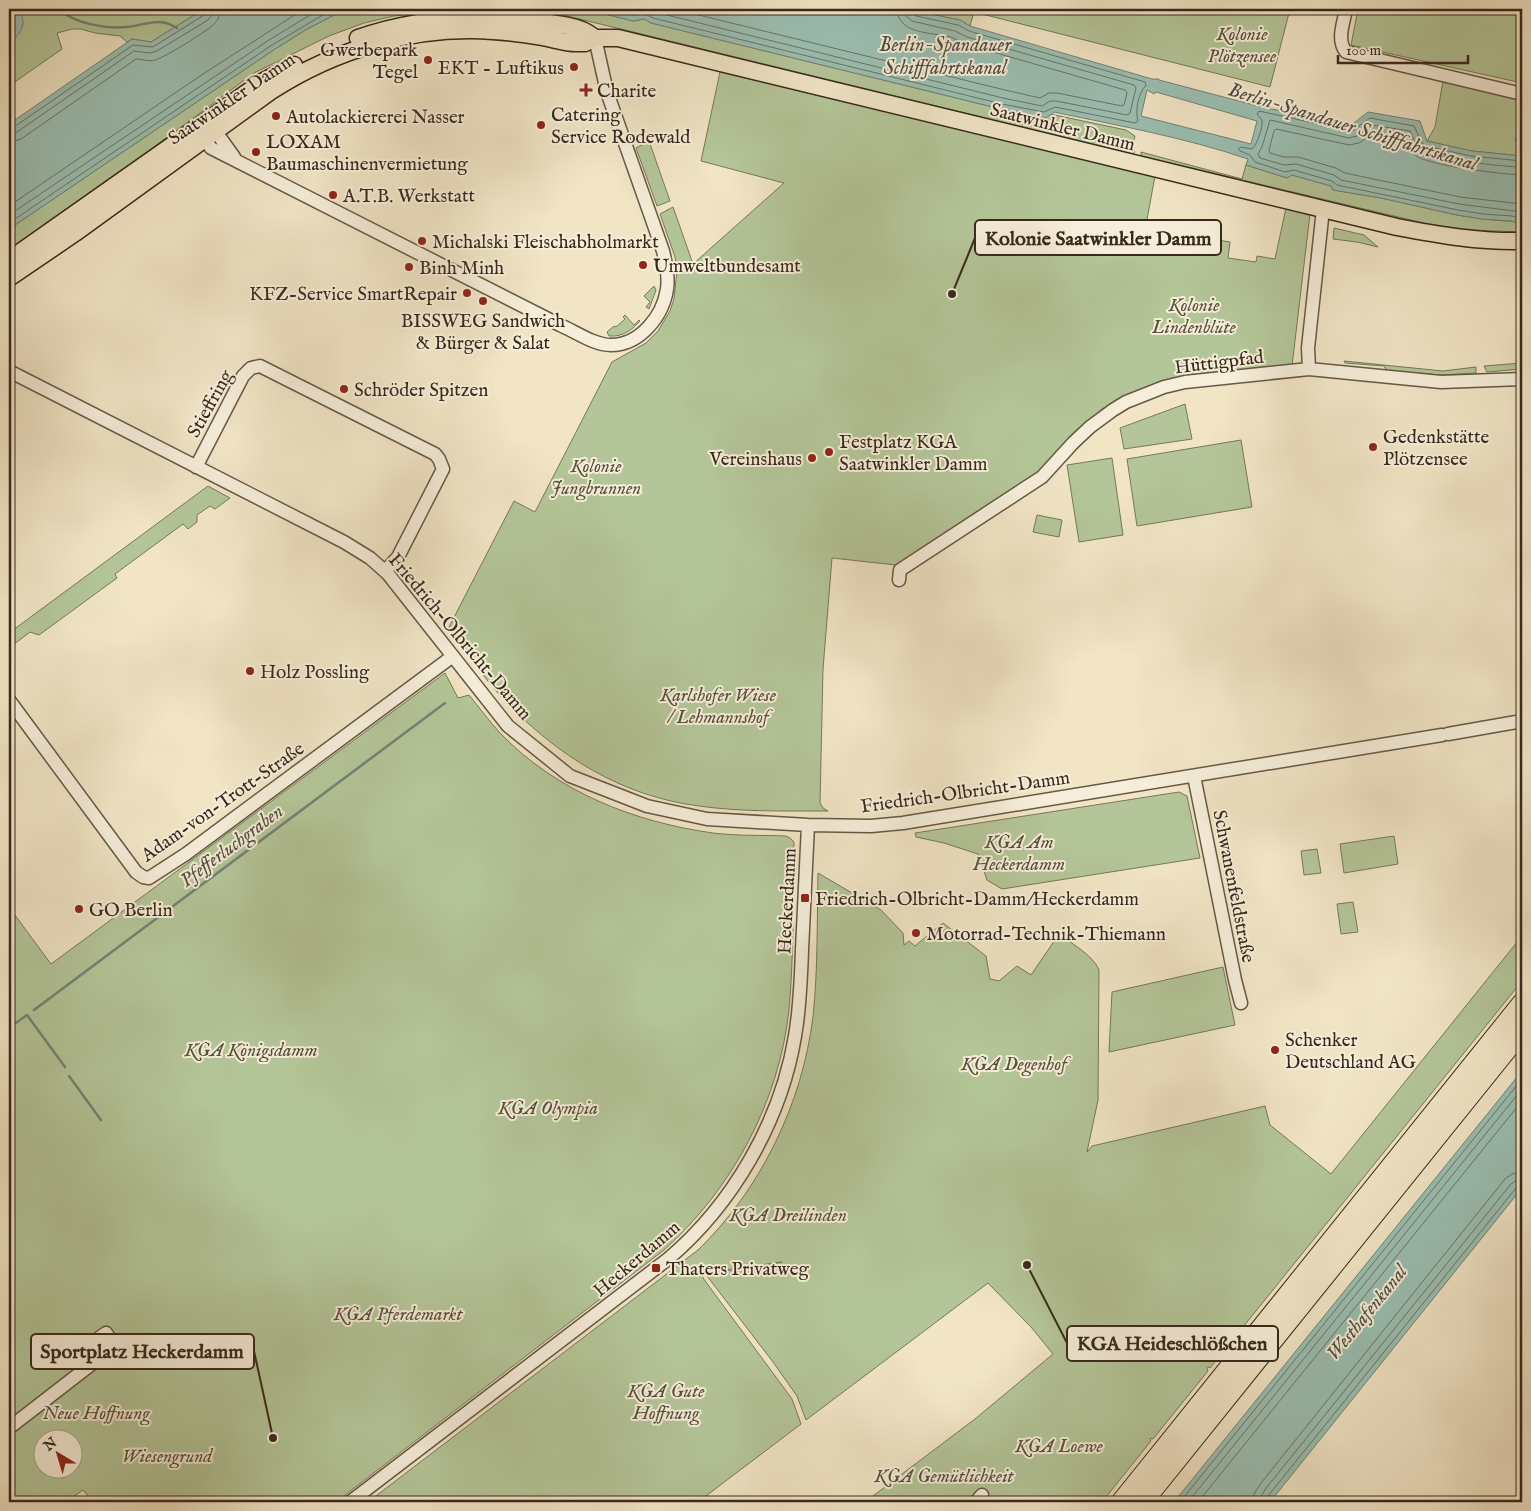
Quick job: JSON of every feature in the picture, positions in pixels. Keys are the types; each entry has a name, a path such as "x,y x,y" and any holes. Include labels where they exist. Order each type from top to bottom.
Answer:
{"highway":[{"path":"1120,1502 1522,1003"},
{"path":"1143,1502 1522,1031"}],"main road":[{"name":"Saatwinkler Damm","path":"9,260 206,130 298,75 335,57 384,41 448,31 508,32 576,43 585,43 595,38 624,40 1397,227 1453,238 1522,241"},
{"name":"Saatwinkler Damm","path":"9,278 81,229 206,130"}],"street":[{"path":"1346,9 1340,38 1346,52 1522,94"},
{"path":"206,130 236,159 588,339 610,345 623,344 639,336 660,312 667,290 668,272 663,250 607,92 595,38"},
{"path":"1309,369 1308,348 1323,209"},
{"name":"Stieffring","path":"196,467 243,376 251,368 260,366 435,454 440,459 443,468 398,557 385,571"},
{"name":"Hüttigpfad","path":"899,580 900,570 1042,477 1090,427 1113,410 1126,402 1164,386 1185,382 1309,369 1441,382 1522,379"},
{"name":"Friedrich-Olbricht-Damm","path":"9,371 344,542 370,558 385,571 508,726 570,776 647,806 690,816 726,821 808,825 871,826 903,823 1522,721"},
{"name":"Adam-von-Trott-Straße","path":"9,700 136,872 143,877 149,878 186,854 453,656"},
{"name":"Schwanenfeldstraße","path":"1194,776 1241,1004"},
{"name":"Heckerdamm","path":"350,1502 668,1259 703,1224 736,1181 766,1128 785,1078 795,1037 799,1005 808,825"},
{"path":"9,1428 102,1356"}],"green space":[{"path":"9,9 204,9 151,42 132,39 127,42 120,36 81,29 57,33 62,49 9,86"},
{"path":"346,9 473,9 394,16 364,23 329,36 254,73 123,170 9,250 9,229 275,49 307,29"},
{"path":"507,9 585,9 633,21 644,19 651,23 1001,109 1046,118 1050,114 1126,130 1135,136 1131,150 1135,151 1133,154 551,12"},
{"name":"Kolonie Plötzensee","path":"905,9 1290,9 1270,87 974,12 970,26 960,20"},
{"path":"1358,9 1522,9 1522,83 1351,45"},
{"path":"720,72 1155,176 1143,241 1198,255 1200,248 1204,248 1205,238 1230,242 1228,258 1256,262 1257,256 1275,259 1286,208 1310,214 1292,366 1187,376 1122,397 1102,409 1070,438 1038,472 896,565 832,558 823,669 820,803 828,811 747,810 699,806 670,801 617,783 569,756 525,720 497,692 448,629 514,501 535,512 612,362 646,343 658,331 670,311 674,299 677,270 675,257 660,214 673,207 693,264 784,183 701,161"},
{"path":"1443,81 1522,99 1522,122 1515,140 1520,140 1522,156 1472,151 1427,141 1435,127"},
{"path":"649,141 670,201 657,206 636,148"},
{"path":"1141,152 1242,179 1246,165 1287,178 1292,175 1331,186 1333,190 1381,198 1457,215 1518,222 1522,224 1522,232 1471,230 1432,225 1141,156"},
{"path":"1334,228 1364,235 1378,247 1333,239"},
{"path":"654,286 656,290 649,309 646,307 650,302 644,296"},
{"path":"625,315 634,325 640,321 626,333 609,336 607,332 625,319 623,317"},
{"path":"1344,361 1443,371 1476,367 1476,373 1441,375 1387,371 1384,366 1345,363"},
{"path":"1522,363 1522,369 1487,372 1484,366"},
{"path":"1185,404 1192,439 1124,449 1120,428"},
{"path":"1241,440 1252,507 1137,526 1127,459"},
{"path":"1112,458 1123,535 1079,542 1067,465"},
{"path":"208,486 230,498 215,509 210,506 197,515 197,522 188,529 183,524 115,574 117,578 39,635 30,632 9,648 9,633"},
{"path":"1037,515 1062,520 1059,537 1033,532"},
{"path":"445,673 458,698 469,695 500,733 522,754 546,772 598,801 654,821 684,828 722,834 786,836 794,842 792,968 784,1044 775,1078 763,1110 731,1172 711,1200 664,1250 336,1502 244,1502 241,1497 234,1502 93,1502 83,1490 66,1502 9,1502 9,907 51,964"},
{"name":"KGA Am Heckerdamm","path":"1179,792 1187,796 1200,858 1002,889 987,880 978,854 944,843 916,837 915,833"},
{"path":"1394,836 1398,864 1344,873 1340,844"},
{"path":"1317,849 1321,873 1304,875 1301,851"},
{"path":"818,873 881,910 903,933 904,945 909,941 915,946 943,923 986,956 990,979 999,981 1017,966 1031,975 1059,934 1092,959 1099,970 1098,1100 1087,1152 1092,1146 1265,1106 1270,1125 1331,1174 1522,936 1522,981 1210,1368 1208,1367 1208,1371 1153,1439 1151,1438 1151,1441 1102,1502 865,1502 975,1419 1053,1354 1031,1327 988,1283 806,1420 797,1396 707,1276 708,1274 782,1262 702,1273 703,1278 792,1399 801,1424 698,1502 368,1502 698,1250 721,1226 741,1200 775,1143 799,1082 807,1049 813,1017 816,981"},
{"path":"1353,902 1358,932 1341,934 1337,904"},
{"path":"1223,967 1235,1025 1109,1052 1112,992"}],"water":[{"path":"9,9 18,9 23,23 20,32 9,43"},
{"path":"204,9 346,9 307,29 275,49 9,229 9,124 132,39 151,42"},
{"name":"Berlin-Spandauer Schifffahrtskanal","path":"585,9 905,9 960,20 970,26 1152,79 1159,79 1254,105 1350,126 1368,112 1420,121 1427,141 1472,151 1522,156 1522,224 1457,215 1381,198 1333,190 1331,186 1292,175 1287,178 1246,165 1248,159 1175,138 1054,112 1046,118 1001,109 651,23 644,19 633,21","holes":["1147,90 1154,94 1156,92 1257,121 1251,144 1141,116"]},
{"name":"Westhafenkanal","path":"1522,1071 1522,1188 1270,1502 1174,1502"}],"waterway":[{"path":"59,9 82,22 100,26 127,27 152,22 164,22 177,28"},
{"name":"Pfefferluchgraben","path":"34,1010 445,703"},
{"name":"Pfefferluchgraben","path":"9,1028 27,1015 65,1067"},
{"path":"9,1018 13,1025"},
{"name":"Pfefferluchgraben","path":"69,1076 101,1120"}],"place":[{"name":"Gwerbepark Tegel","path":"428,60"},
{"name":"EKT - Luftikus","path":"574,67"},
{"name":"Charite","path":"586,90"},
{"name":"Autolackiererei Nasser","path":"276,116"},
{"name":"Catering Service Rodewald","path":"541,125"},
{"name":"LOXAM Baumaschinenvermietung","path":"256,152"},
{"name":"A.T.B. Werkstatt","path":"333,195"},
{"name":"Michalski Fleischabholmarkt","path":"422,241"},
{"name":"Umweltbundesamt","path":"643,265"},
{"name":"Binh Minh","path":"409,267"},
{"name":"KFZ-Service SmartRepair","path":"467,293"},
{"name":"Kolonie Saatwinkler Damm","path":"952,294"},
{"name":"BISSWEG Sandwich & Bürger & Salat","path":"483,301"},
{"name":"Schröder Spitzen","path":"344,389"},
{"name":"Gedenkstätte Plötzensee","path":"1373,447"},
{"name":"Festplatz KGA Saatwinkler Damm","path":"829,452"},
{"name":"Vereinshaus","path":"812,458"},
{"name":"Holz Possling","path":"250,671"},
{"name":"Friedrich-Olbricht-Damm/Heckerdamm","path":"805,898"},
{"name":"GO Berlin","path":"79,909"},
{"name":"Motorrad-Technik-Thiemann","path":"916,933"},
{"name":"Schenker Deutschland AG","path":"1275,1050"},
{"name":"KGA Heideschlößchen","path":"1027,1265"},
{"name":"Thaters Privatweg","path":"656,1268"},
{"name":"Sportplatz Heckerdamm","path":"273,1438"}],"park label":[{"name":"Kolonie Lindenblüte","path":"1194,315"},
{"name":"Kolonie Jungbrunnen","path":"596,476"},
{"name":"Karlshofer Wiese / Lehmannshof","path":"718,705"},
{"name":"KGA Königsdamm","path":"251,1049"},
{"name":"KGA Degenhof","path":"1014,1063"},
{"name":"KGA Olympia","path":"548,1107"},
{"name":"KGA Dreilinden","path":"788,1214"},
{"name":"KGA Pferdemarkt","path":"398,1313"},
{"name":"KGA Gute Hoffnung","path":"666,1401"},
{"name":"Neue Hoffnung","path":"96,1412"},
{"name":"KGA Loewe","path":"1059,1445"},
{"name":"Wiesengrund","path":"167,1455"},
{"name":"KGA Gemütlichkeit","path":"944,1475"}]}
